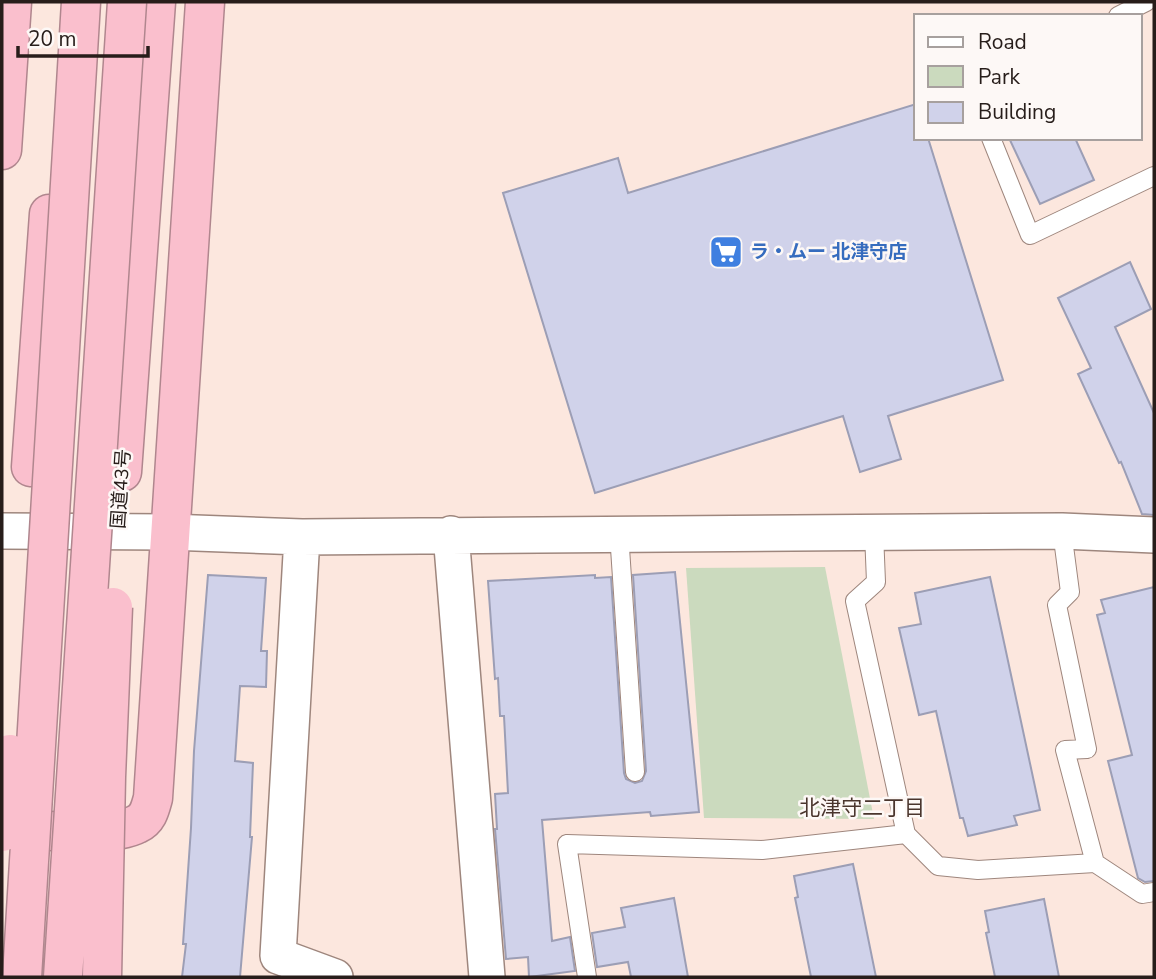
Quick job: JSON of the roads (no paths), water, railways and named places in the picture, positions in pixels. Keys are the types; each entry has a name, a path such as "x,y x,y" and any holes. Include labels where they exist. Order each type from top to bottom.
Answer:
{"highway":[{"path":"2,150 12,2"},
{"path":"65,2 15,695 2,830 110,832 139,824 149,813 153,798 205,2"},
{"path":"22,977 81,2"},
{"path":"63,977 127,2"},
{"name":"国道43号","path":"102,977 110,676 156,2"}],"street":[{"path":"2,531 169,532 302,537 1062,531 1154,535"},
{"path":"451,534 487,977"},
{"path":"302,537 278,956 334,977"}],"lane":[{"path":"1122,14 1146,2"},
{"path":"992,140 1030,235 1154,176"},
{"path":"1062,531 1070,592 1057,605 1087,749 1065,750 1095,863"},
{"path":"619,533 635,772"},
{"path":"874,533 876,582 855,601 906,834 938,866 978,870 1095,863 1142,894 1154,892"},
{"path":"587,977 567,844 762,850 906,834"}],"railway":[{"path":"2,958 52,977"}],"place":[{"name":"ラ・ムー 北津守店","path":"726,252"}],"district":[{"name":"北津守二丁目","path":"862,808"}]}
